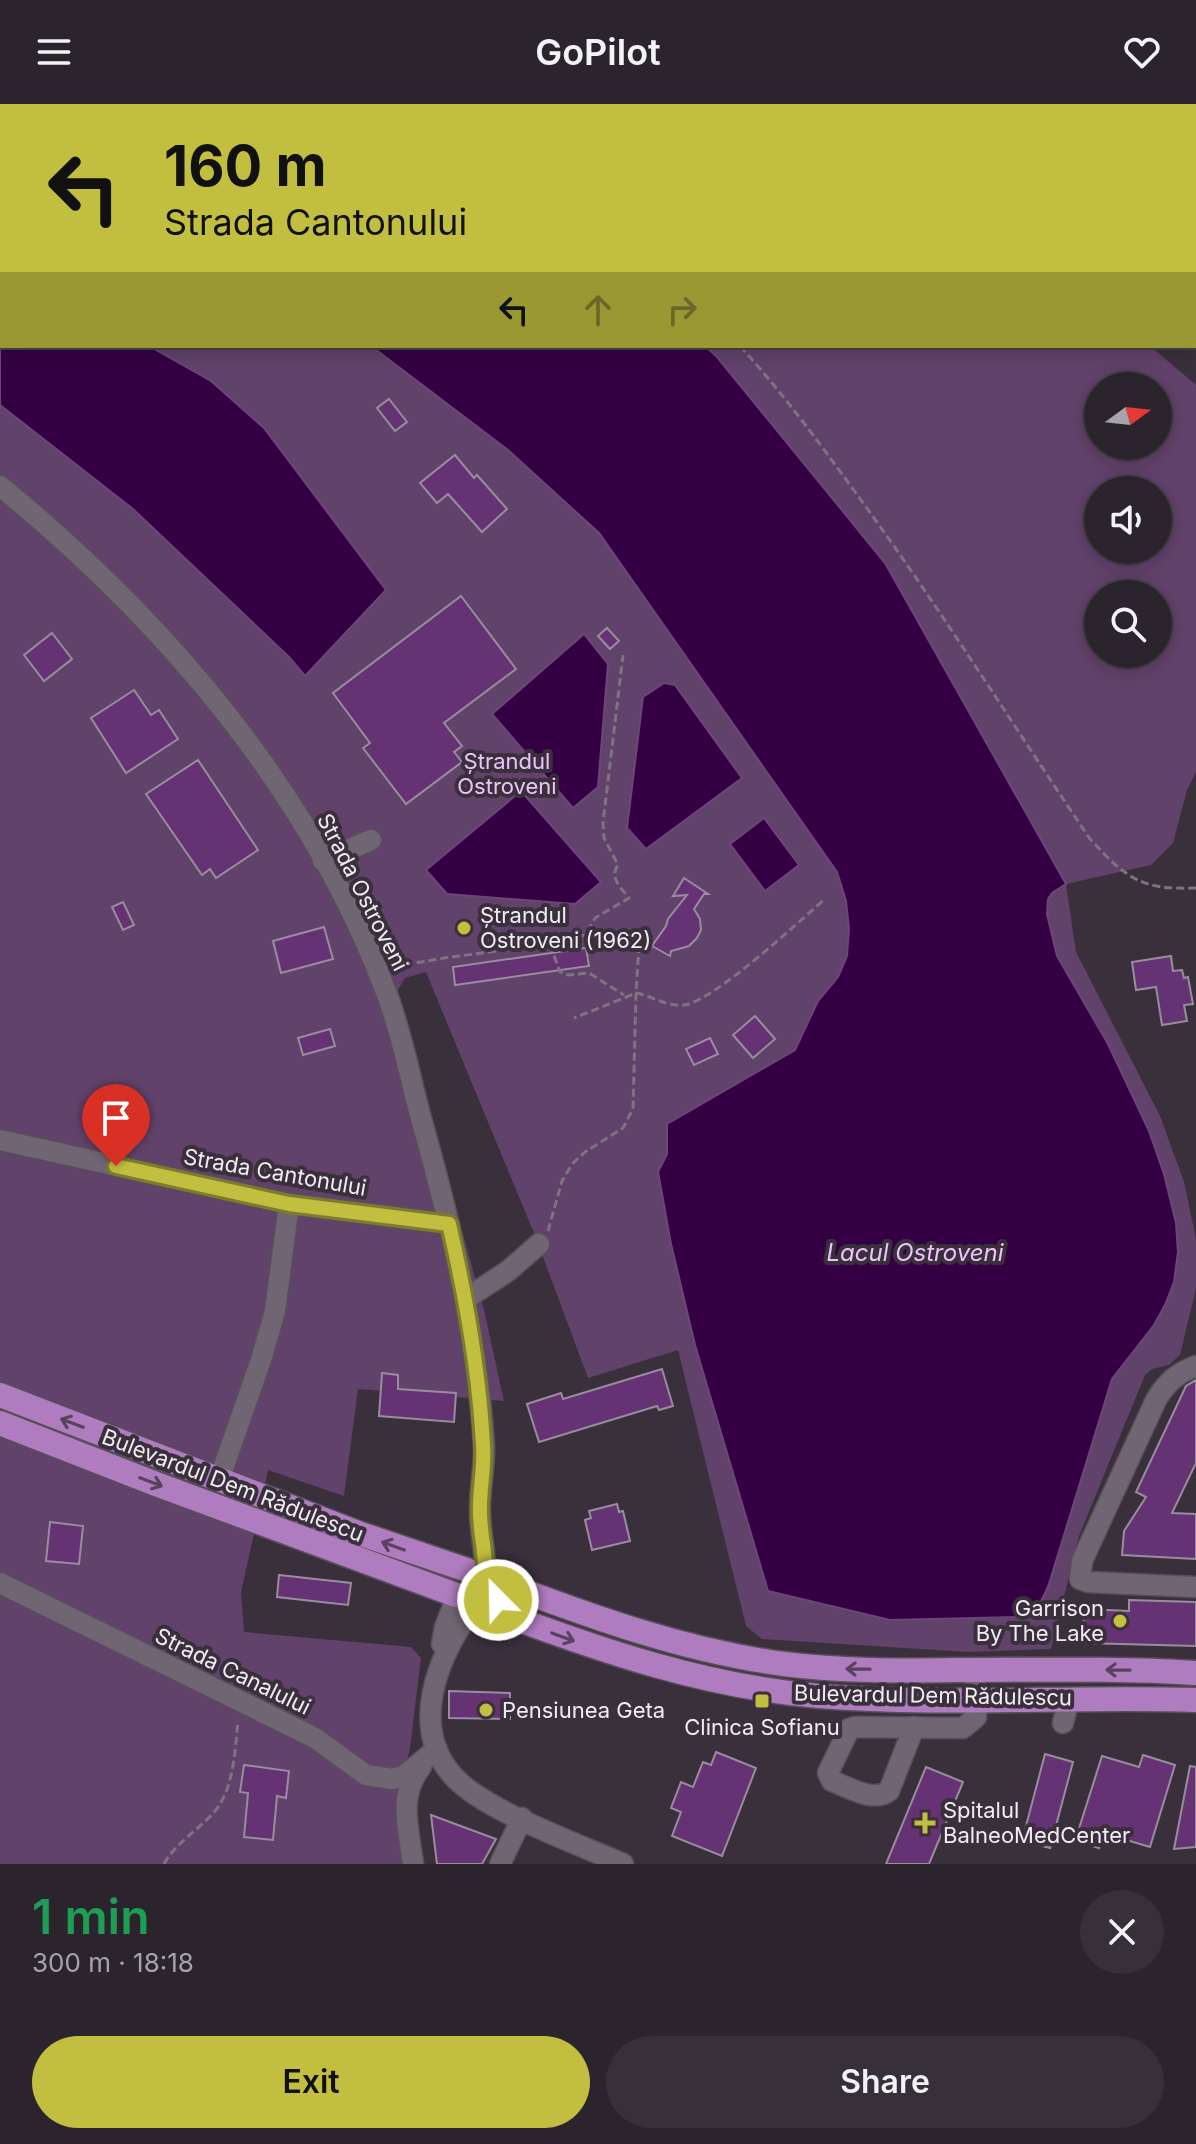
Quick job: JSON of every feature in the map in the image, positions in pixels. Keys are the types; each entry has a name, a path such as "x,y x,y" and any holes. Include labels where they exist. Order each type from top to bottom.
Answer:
{"main road":[{"name":"Bulevardul Dem Rădulescu","path":"0,1395 371,1538 480,1572 600,1620 735,1655 831,1669 1196,1673"},
{"name":"Bulevardul Dem Rădulescu","path":"0,1423 469,1603 591,1647 678,1671 764,1689 831,1697 1196,1700"},
{"path":"480,1572 498,1600 469,1603 458,1581 480,1572"}],"street":[{"name":"Strada Ostroveni","path":"0,486 59,534 174,651 247,741 323,861 378,970 388,996 467,1298 484,1448 480,1515 485,1543 480,1572"},
{"path":"323,861 371,840"},
{"name":"Strada Cantonului","path":"0,1140 289,1204 449,1224"},
{"path":"219,1480 275,1311 289,1204"},
{"path":"467,1298 508,1271 539,1244"},
{"path":"1196,1366 1174,1377 1156,1400 1088,1548 1080,1579 1088,1582 1196,1587"},
{"name":"Strada Canalului","path":"0,1583 315,1738 366,1775 392,1779 404,1776 437,1749"},
{"path":"469,1603 445,1627 430,1713 437,1749 446,1767 471,1792 623,1864"},
{"path":"914,1727 889,1791 883,1796 832,1781 828,1773 849,1729 914,1727 963,1728 976,1717 975,1670"},
{"path":"1063,1723 1069,1699"},
{"path":"413,1864 406,1796 410,1781 437,1749"},
{"path":"500,1864 522,1818"}],"path":[{"path":"742,348 781,390 875,518 950,624 1090,839 1117,868 1154,888 1196,888"},
{"path":"378,970 543,946 585,935 595,918 629,898 613,878 618,865 604,838 603,823 623,655"},
{"path":"574,1018 636,993 670,1004 686,1005 718,989 824,900"},
{"path":"539,1244 550,1229 562,1181 572,1164 623,1128 633,1109 639,945"},
{"path":"543,946 552,950 560,972 568,975 589,973 626,996"},
{"path":"164,1864 174,1848 217,1809 225,1794 234,1756 239,1701"}],"green space":[{"name":"Ștrandul Ostroveni","path":"153,348 374,348 508,450 599,533 837,872 846,901 849,929 847,956 838,977 818,1001 795,1050 667,1124 667,1154 658,1172 695,1345 767,1590 1040,1606 1112,1379 1154,1325 1174,1282 1164,1174 1108,1044 1057,956 1047,914 1048,899 1066,883 885,563 707,348 1152,348 1196,385 1196,772 1187,790 1173,843 1151,865 1066,884 1076,952 1160,1116 1184,1182 1196,1239 1196,1288 1180,1355 1169,1365 1152,1369 1145,1375 1079,1536 1051,1649 968,1652 762,1639 746,1626 678,1350 588,1378 536,1238 426,972 405,978 396,993 484,1310 504,1401 358,1389 344,1496 268,1470 261,1504 443,1572 440,1582 258,1516 241,1592 244,1632 411,1647 421,1658 410,1748 397,1804 409,1864 0,1864 0,405 133,509 289,657 305,676 211,381"}],"water":[{"path":"0,348 153,348 211,381 264,428 386,590 305,676 289,657 133,509 0,405"},
{"name":"Lacul Ostroveni","path":"374,348 707,348 885,563 1066,884 1048,899 1047,914 1057,956 1108,1044 1149,1131 1176,1223 1178,1252 1174,1282 1165,1305 1154,1325 1112,1379 1049,1584 1041,1601 1031,1612 1019,1617 890,1620 768,1591 695,1345 658,1172 667,1154 667,1124 795,1050 818,1001 838,977 847,956 849,929 846,901 837,872 599,533 508,450"},
{"path":"584,634 608,664 598,787 573,808 492,714"},
{"path":"664,683 675,685 742,778 646,849 627,828 643,697"},
{"path":"521,791 601,882 575,904 447,894 426,870"},
{"path":"764,818 799,865 765,891 730,844"}],"building":[{"path":"389,399 407,422 395,431 377,408"},
{"path":"455,455 507,509 482,532 448,494 437,503 420,483"},
{"path":"461,596 516,669 444,723 462,746 454,752 462,762 406,804 363,748 370,743 333,693"},
{"path":"607,628 619,641 610,649 598,636"},
{"path":"52,633 72,659 44,681 24,655"},
{"path":"134,690 151,715 159,710 178,739 126,773 91,718"},
{"path":"198,760 258,850 216,878 210,869 202,875 146,794"},
{"path":"684,878 708,894 704,894 694,909 700,919 701,930 697,938 689,946 671,951 670,956 652,946 687,895 673,896"},
{"path":"123,902 134,925 123,930 112,907"},
{"path":"324,927 333,959 281,973 273,941"},
{"path":"586,948 589,966 455,985 453,967"},
{"path":"1171,956 1173,971 1182,970 1184,978 1188,977 1193,1004 1184,1005 1187,1021 1162,1025 1156,987 1136,990 1132,962"},
{"path":"755,1016 775,1039 753,1058 733,1035"},
{"path":"330,1029 335,1046 303,1055 298,1038"},
{"path":"710,1038 718,1054 694,1065 686,1049"},
{"path":"662,1369 673,1406 659,1410 657,1406 539,1442 527,1404 561,1393 563,1399"},
{"path":"382,1373 398,1375 398,1389 456,1393 454,1422 379,1416"},
{"path":"1196,1380 1196,1463 1172,1513 1196,1514 1196,1559 1122,1555 1124,1531 1146,1497 1136,1492 1186,1386"},
{"path":"617,1504 619,1512 623,1511 630,1541 592,1550 585,1520 591,1518 589,1511"},
{"path":"50,1522 83,1526 79,1564 46,1561"},
{"path":"279,1575 351,1583 348,1605 277,1597"},
{"path":"1129,1600 1196,1602 1196,1646 1083,1643 1084,1609 1129,1611"},
{"path":"449,1691 510,1693 510,1719 449,1718"},
{"path":"716,1752 756,1768 722,1856 672,1836 681,1812 671,1808 681,1782 693,1787 703,1762 711,1765"},
{"path":"1045,1754 1073,1762 1050,1848 1022,1841"},
{"path":"1143,1755 1175,1765 1150,1847 1103,1833 1099,1848 1075,1841 1102,1756 1139,1767"},
{"path":"244,1765 289,1771 286,1798 277,1796 273,1840 244,1837 248,1793 240,1792"},
{"path":"1190,1766 1196,1767 1196,1847 1174,1849"},
{"name":"Spitalul BalneoMedCenter","path":"926,1767 963,1782 929,1864 886,1864"},
{"path":"431,1815 496,1839 482,1864 437,1864"}],"place":[{"name":"Ștrandul Ostroveni (1962)","path":"464,928"},
{"name":"Garrison By The Lake","path":"1120,1621"},
{"name":"Clinica Sofianu","path":"762,1701"},
{"name":"Pensiunea Geta","path":"486,1710"},
{"name":"Spitalul BalneoMedCenter","path":"925,1823"}],"route":[{"path":"116,1166 289,1204 449,1224 467,1298 478,1382 484,1448 480,1515 485,1568 499,1582 498,1600"}]}
